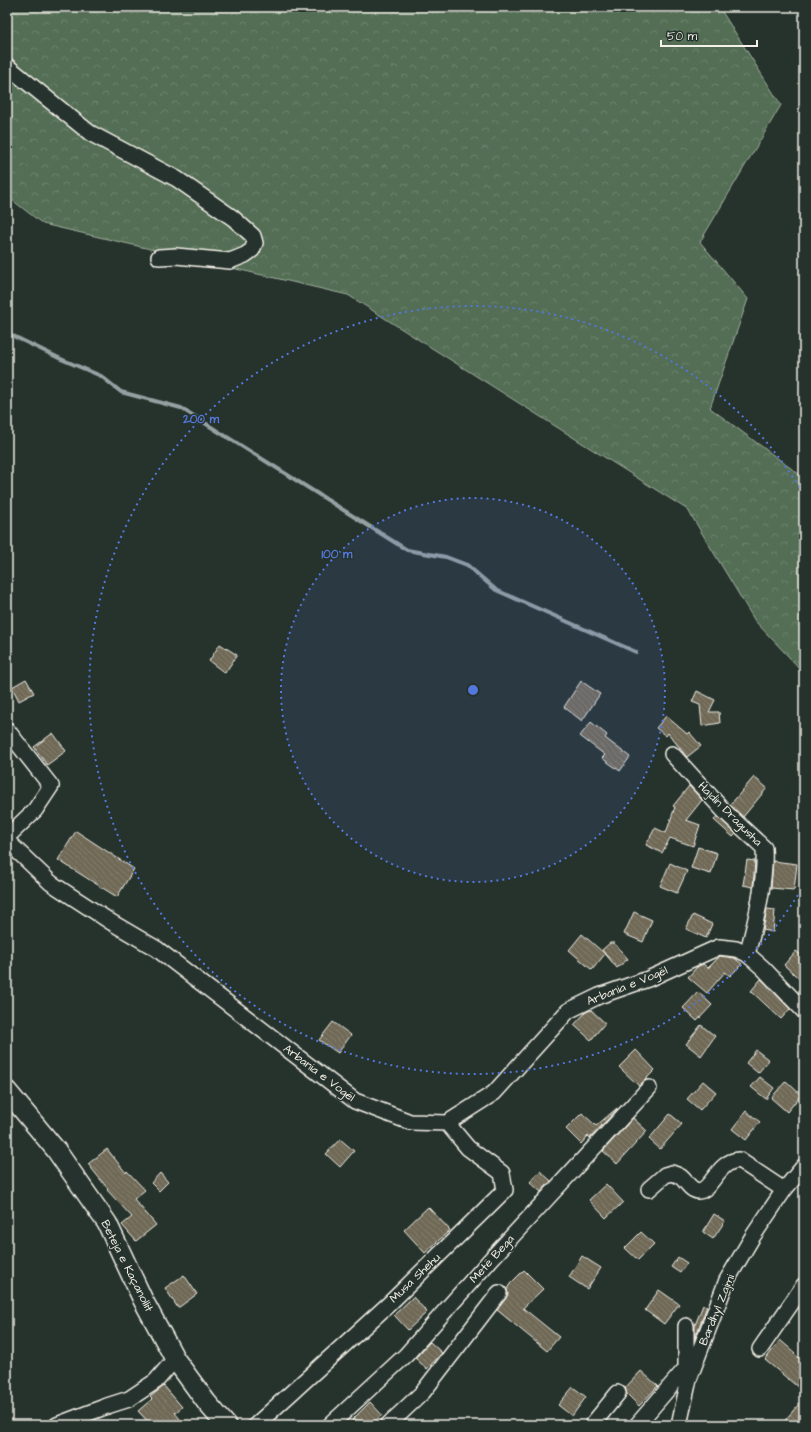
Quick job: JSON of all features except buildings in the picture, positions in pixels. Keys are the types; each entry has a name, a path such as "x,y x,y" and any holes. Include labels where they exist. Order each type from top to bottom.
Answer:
{"street":[{"path":"7,66 90,133 177,179 233,218 253,236 255,244 252,250 245,255 230,261 176,256 159,257"},
{"path":"7,730 51,786 35,810 7,837"},
{"name":"Hajdin Dragusha","path":"672,754 724,811 764,848 765,864 753,933 747,954"},
{"name":"Arbania e Vogël","path":"7,841 51,883 111,922 157,949 355,1101 410,1122 447,1123 494,1093 568,1011 599,996 648,979 720,947 736,949 747,954 763,968 804,1011"},
{"name":"Metë Bega","path":"330,1425 406,1355 492,1258 649,1088"},
{"name":"Beteja e Kaçanollit","path":"7,1091 56,1150 107,1223 143,1300 174,1359 207,1403 226,1425"},
{"name":"Musa Shehu","path":"256,1425 390,1303 505,1190 502,1173 468,1148 447,1123"},
{"path":"650,1189 665,1175 672,1173 680,1176 692,1189 698,1191 705,1188 725,1164 732,1160 739,1160 784,1190"},
{"name":"Bardhyl Zajmi","path":"680,1425 689,1379 727,1280 753,1236 784,1190 804,1166"},
{"path":"760,1349 804,1285"},
{"path":"388,1425 423,1392 499,1292"},
{"path":"637,1425 686,1368 686,1326"},
{"path":"57,1425 129,1399 156,1380 174,1359"},
{"path":"592,1425 618,1393"}],"green space":[{"path":"7,7 719,7 781,105 700,242 748,299 710,408 804,478 804,673 755,621 688,510 348,295 43,224 7,196"}],"waterway":[{"path":"7,333 101,376 121,392 181,408 407,550 446,557 467,565 496,590 636,652"}]}
